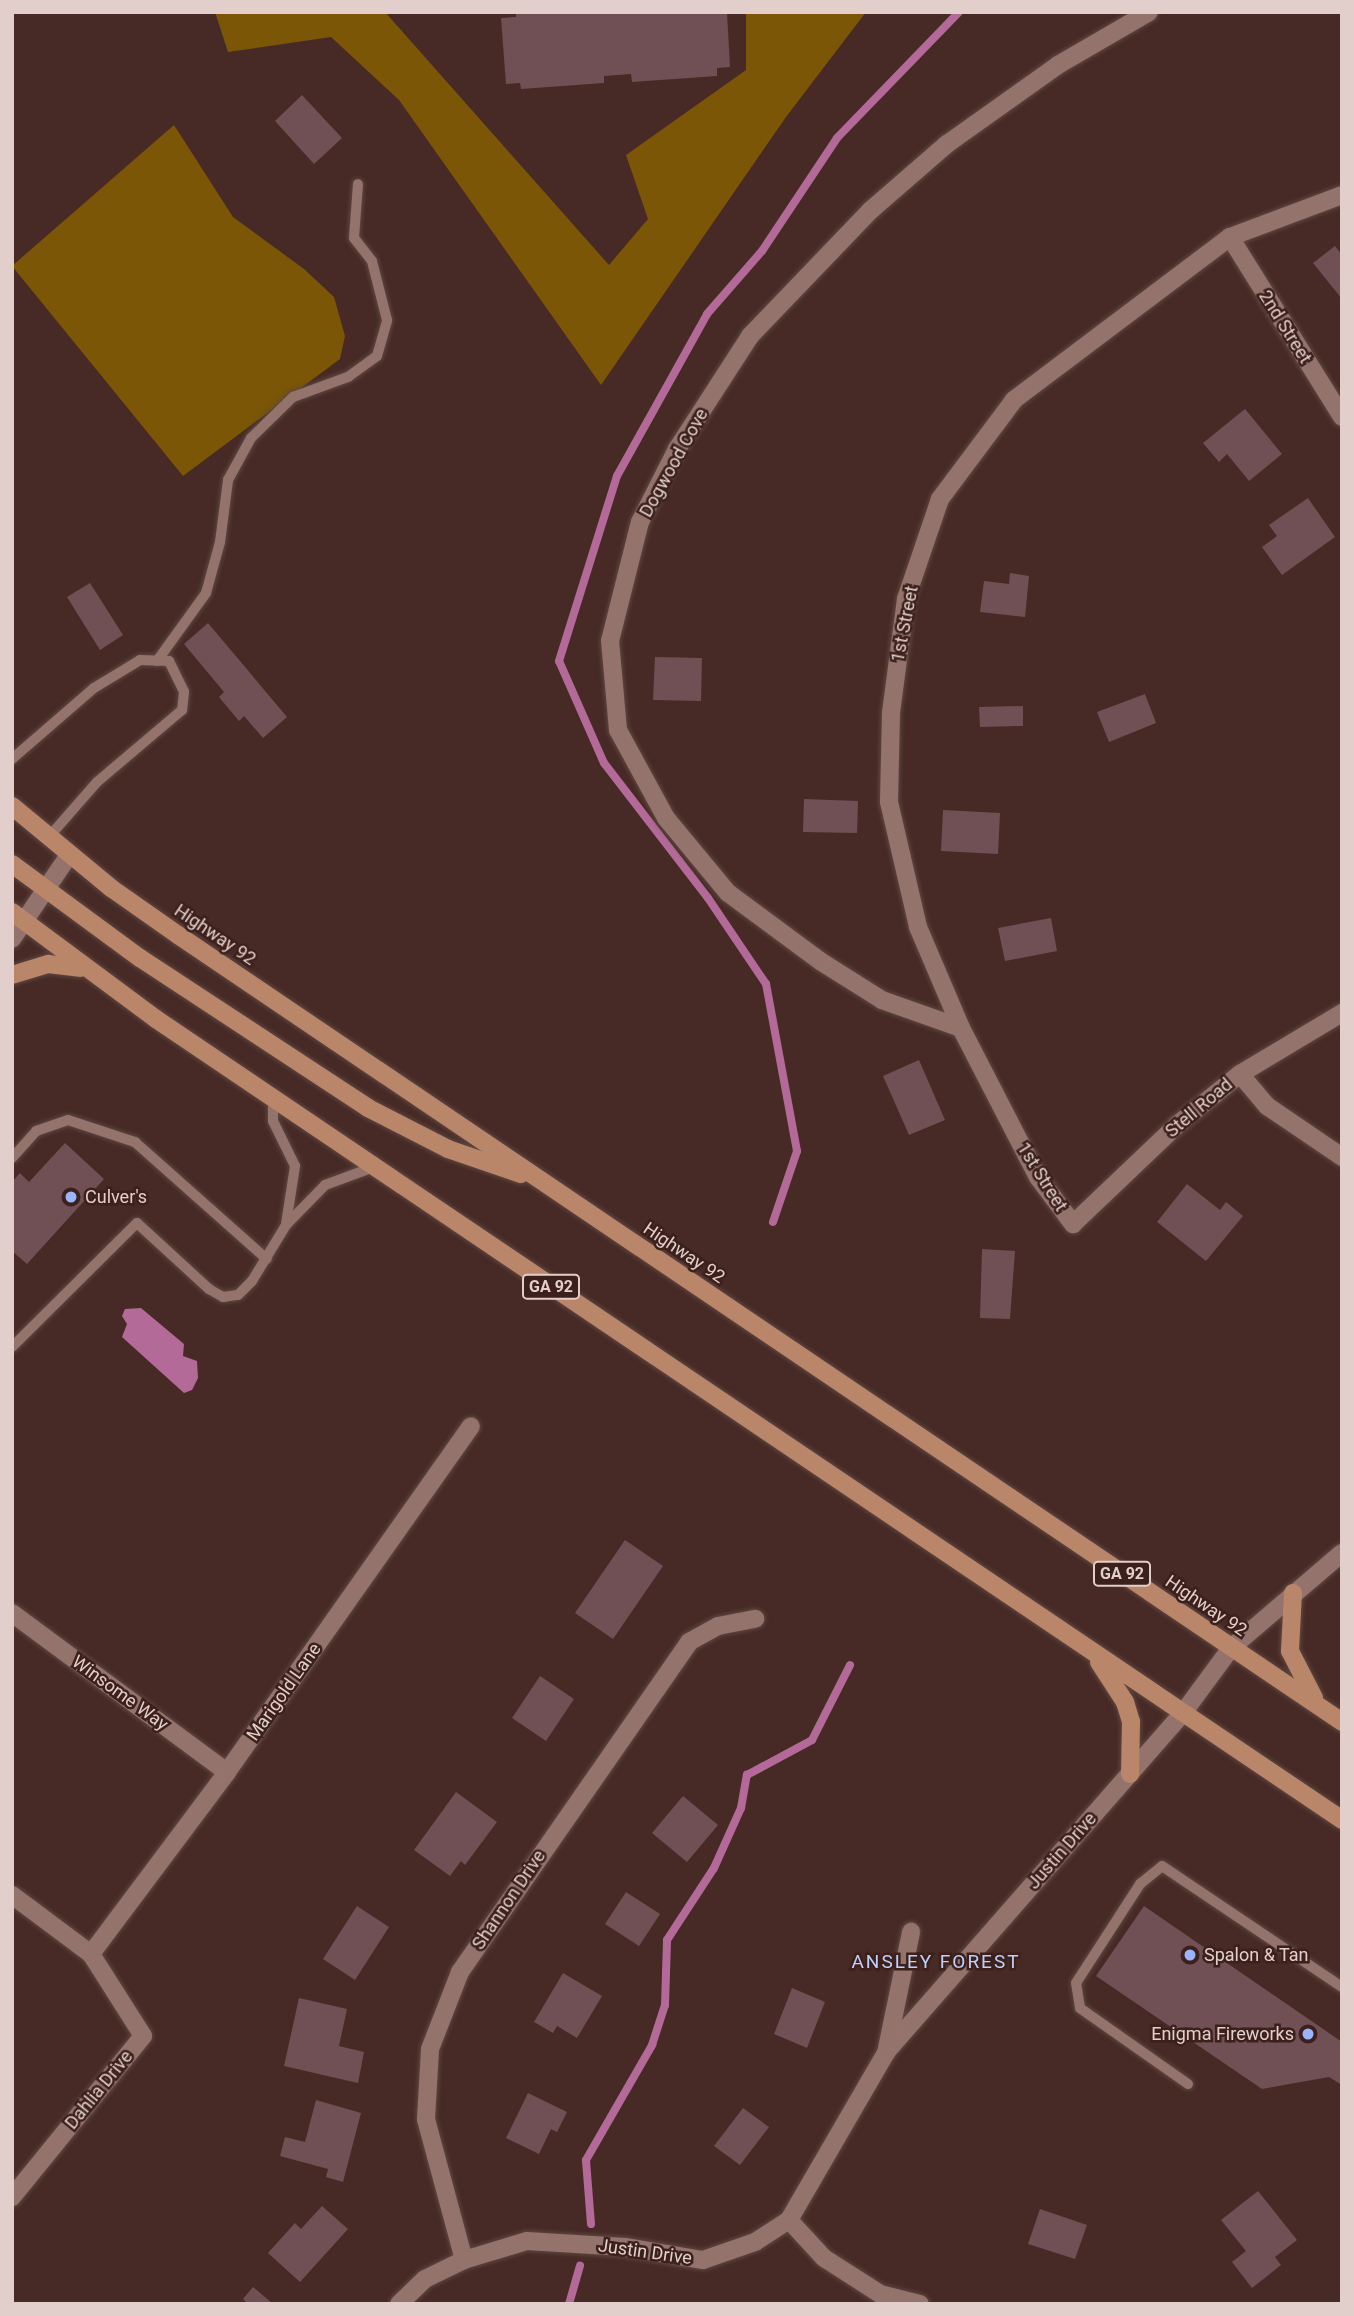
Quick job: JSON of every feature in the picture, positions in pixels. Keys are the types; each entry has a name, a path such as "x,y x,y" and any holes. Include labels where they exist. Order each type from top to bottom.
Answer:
{"main road":[{"name":"Highway 92","path":"12,806 69,855 166,928 1342,1722"},
{"path":"12,864 45,890 368,1108 448,1149 537,1179"},
{"name":"GA 92","path":"18,917 84,969 273,1099 1342,1820"},
{"path":"12,975 48,964 84,969"},
{"path":"1293,1593 1290,1651 1303,1683 1320,1707"},
{"path":"1085,1647 1125,1702 1134,1741 1130,1773"}],"street":[{"name":"Dogwood Cove","path":"961,1028 883,1000 820,961 728,893 666,818 618,730 610,641 640,522 677,449 750,336 871,210 947,144 1058,65 1149,12"},
{"name":"1st Street","path":"1073,1224 1038,1177 961,1028 918,927 889,802 891,713 906,599 940,499 1014,400 1230,237 1342,195"},
{"name":"2nd Street","path":"1230,237 1342,417"},
{"path":"12,939 18,917 45,890 69,855"},
{"name":"Stell Road","path":"1073,1224 1177,1125 1240,1074 1342,1013"},
{"path":"1240,1074 1268,1107 1342,1157"},
{"name":"Marigold Lane","path":"91,1954 227,1772 471,1426"},
{"path":"1183,1713 1231,1647 1342,1553"},
{"name":"Winsome Way","path":"12,1614 227,1772"},
{"name":"Shannon Drive","path":"464,2260 426,2119 430,2049 460,1972 688,1642 718,1626 755,1619"},
{"name":"Justin Drive","path":"399,2304 425,2279 464,2260 527,2241 625,2248 703,2260 755,2242 789,2220 886,2053 1183,1713"},
{"name":"Dahlia Drive","path":"12,1895 91,1954 143,2036 12,2197"},
{"name":"Justin Drive","path":"886,2053 911,1932"},
{"path":"789,2220 824,2258 869,2287 920,2304"}],"lane":[{"path":"157,660 206,593 220,542 228,480 251,438 293,397 348,377 377,356 387,320 372,261 354,238 358,184"},
{"path":"12,760 94,688 140,660 169,661 184,692 183,710 97,782 48,838"},
{"path":"273,1099 273,1121 295,1166 286,1225"},
{"path":"12,1158 36,1132 68,1120 135,1142 267,1259"},
{"path":"15,1339 137,1223 223,1297 238,1295 267,1259 286,1225 325,1185 374,1167"},
{"path":"1188,2084 1080,2008 1076,1983 1140,1884 1162,1866 1342,1987"}],"shaded area":[{"path":"215,12 385,12 609,265 648,219 626,155 746,70 746,12 866,12 786,117 601,385 399,100 331,37 228,52"},
{"path":"174,125 233,217 304,269 334,297 345,336 340,359 183,476 12,266"},
{"path":"141,1308 184,1344 183,1356 197,1361 198,1378 192,1390 184,1393 122,1337 127,1324 122,1316 125,1309"}],"building":[{"path":"516,12 727,12 730,67 717,68 717,76 632,82 631,74 604,76 604,83 521,89 520,83 506,84 501,18 516,17"},
{"path":"302,95 342,138 314,164 275,121"},
{"path":"1335,246 1342,255 1342,299 1313,263"},
{"path":"1245,409 1282,454 1249,481 1227,454 1219,462 1203,443"},
{"path":"1308,498 1335,537 1282,575 1262,547 1277,536 1269,525"},
{"path":"1010,573 1029,576 1025,617 980,612 984,581 1009,584"},
{"path":"90,583 123,635 100,650 67,597"},
{"path":"208,623 287,717 263,738 244,716 239,721 219,697 224,692 184,644"},
{"path":"655,657 702,658 701,701 653,700"},
{"path":"1145,694 1156,723 1109,742 1097,712"},
{"path":"1023,706 1023,726 980,727 979,707"},
{"path":"804,799 858,801 857,833 803,832"},
{"path":"943,810 1000,813 998,854 941,851"},
{"path":"1051,918 1057,951 1005,961 998,928"},
{"path":"919,1060 945,1120 909,1135 883,1076"},
{"path":"65,1143 104,1179 27,1264 12,1251 12,1182 20,1173 29,1182"},
{"path":"1187,1184 1220,1210 1226,1202 1243,1216 1206,1261 1157,1222"},
{"path":"982,1249 1015,1251 1010,1319 980,1318"},
{"path":"625,1540 663,1566 613,1639 575,1613"},
{"path":"540,1676 574,1699 546,1741 512,1718"},
{"path":"456,1792 497,1822 465,1865 461,1861 450,1876 414,1850"},
{"path":"683,1796 718,1825 687,1862 652,1833"},
{"path":"626,1892 660,1914 639,1946 605,1924"},
{"path":"357,1906 389,1927 355,1980 323,1959"},
{"path":"1144,1906 1342,2042 1342,2085 1329,2077 1262,2089 1096,1976"},
{"path":"563,1973 602,1996 577,2038 557,2026 553,2033 534,2022"},
{"path":"792,1988 825,2002 807,2048 774,2034"},
{"path":"299,1998 347,2009 339,2046 364,2052 358,2083 284,2066"},
{"path":"528,2093 567,2112 557,2132 551,2129 539,2154 506,2138"},
{"path":"316,2100 361,2113 343,2182 326,2177 328,2169 280,2156 285,2137 305,2142"},
{"path":"743,2108 769,2127 740,2165 714,2146"},
{"path":"1258,2191 1297,2240 1275,2257 1281,2265 1252,2288 1232,2262 1246,2251 1221,2220"},
{"path":"322,2206 348,2229 300,2282 268,2253 295,2223 301,2229"},
{"path":"1040,2209 1087,2225 1075,2259 1028,2244"},
{"path":"253,2287 273,2304 248,2304 243,2299"}],"waterway":[{"path":"773,1222 797,1151 766,984 708,898 604,763 559,661 617,476 707,314 762,251 837,138 959,12"},
{"path":"591,2224 586,2160 652,2045 665,2005 667,1940 714,1868 741,1808 747,1775 812,1740 850,1665"},
{"path":"569,2304 580,2266"}],"place":[{"name":"Culver's","path":"71,1197"},
{"name":"Spalon & Tan","path":"1190,1955"},
{"name":"Enigma Fireworks","path":"1308,2034"}],"district":[{"name":"ANSLEY FOREST","path":"936,1962"}]}
